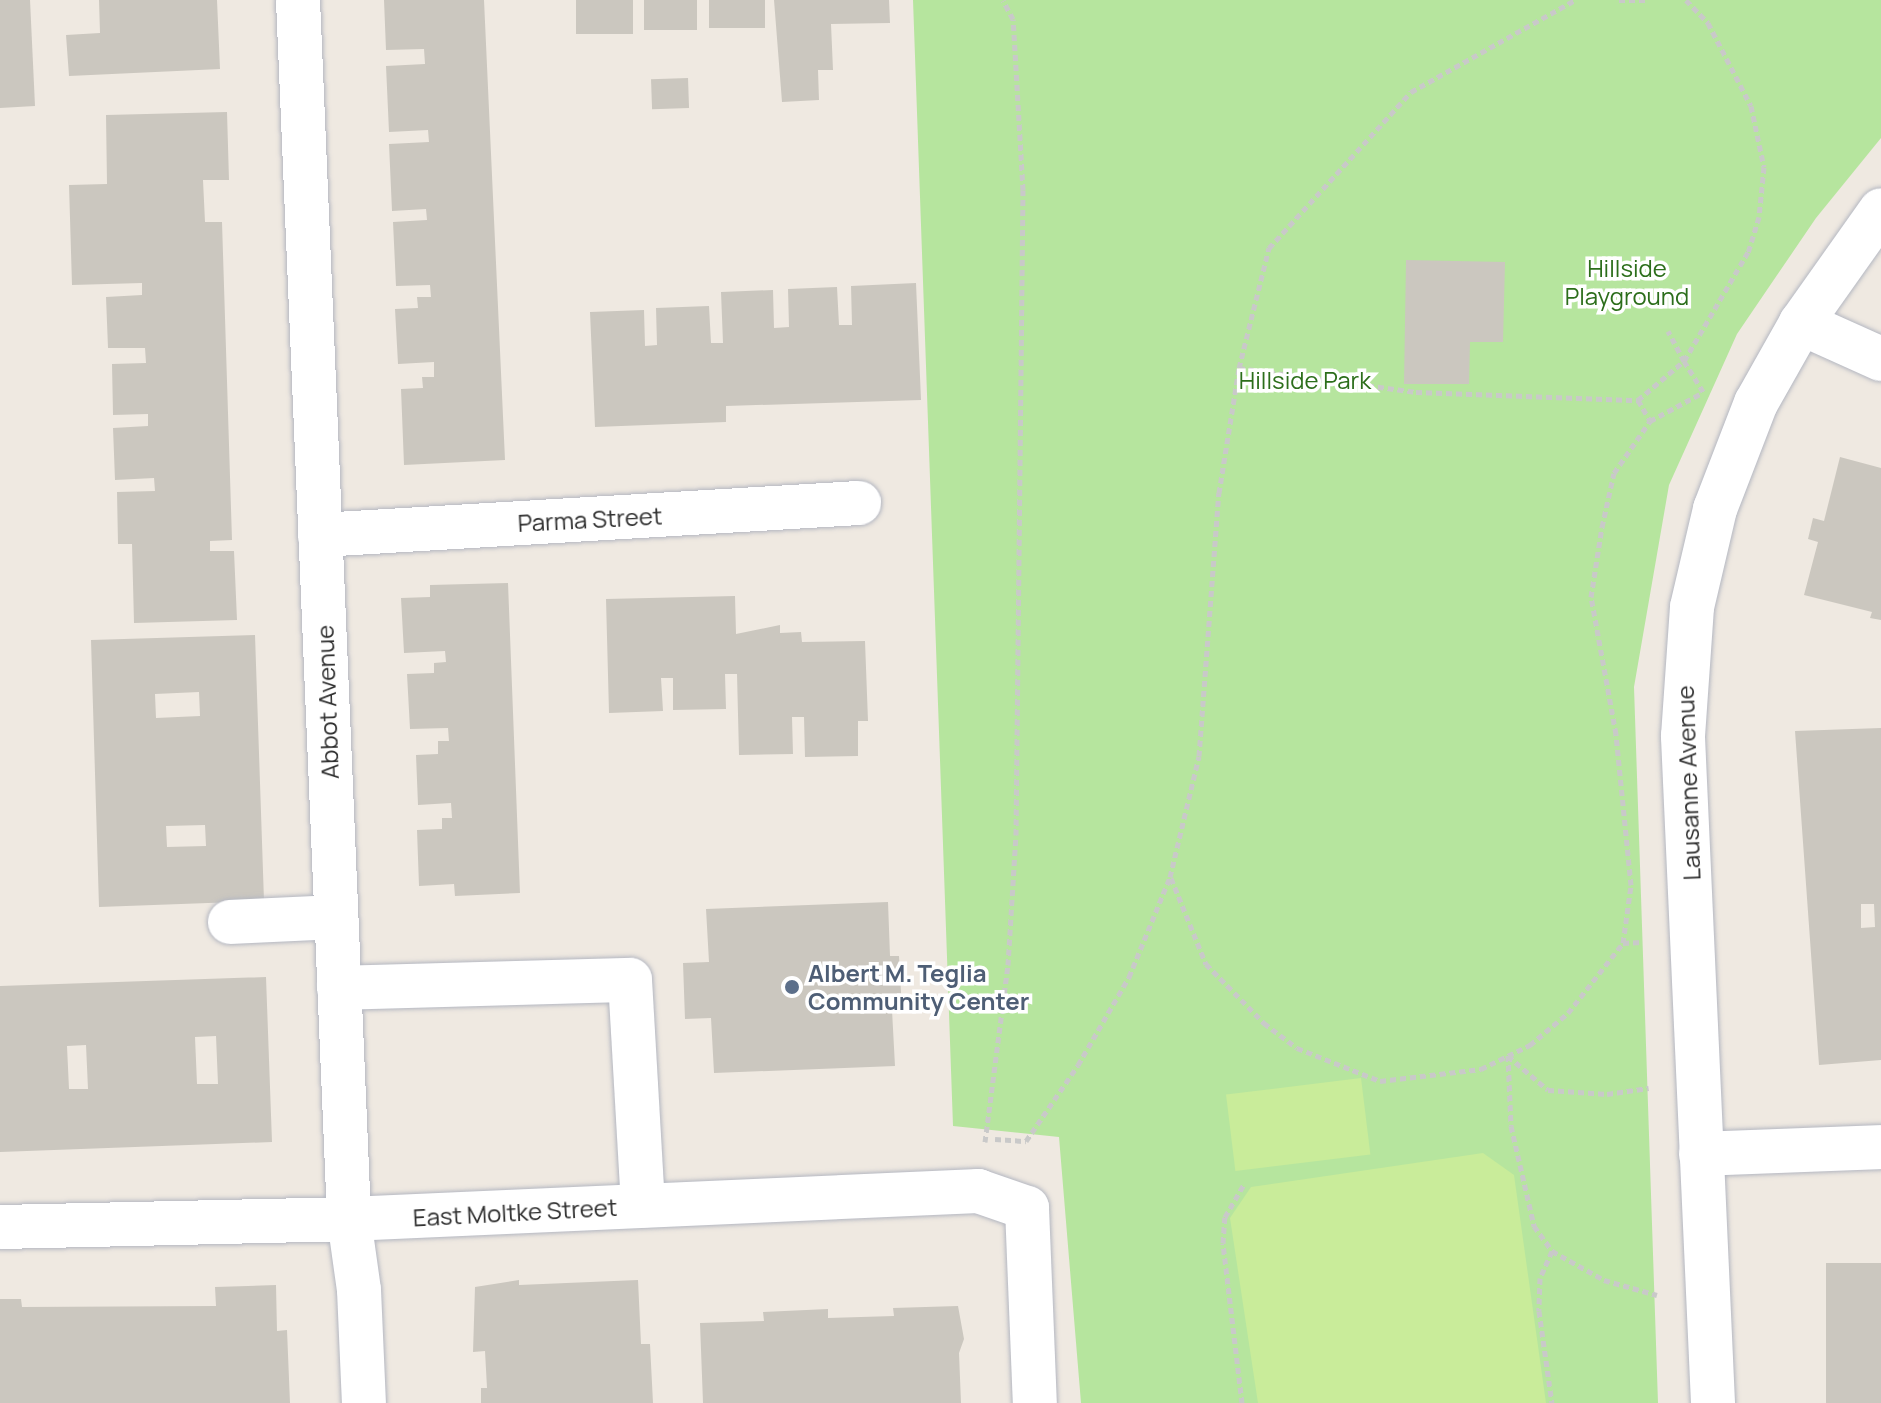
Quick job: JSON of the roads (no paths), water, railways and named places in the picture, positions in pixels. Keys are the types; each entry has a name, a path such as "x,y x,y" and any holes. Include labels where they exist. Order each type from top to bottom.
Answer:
{"street":[{"name":"Abbot Avenue","path":"298,0 349,1219 359,1290 364,1403"},
{"name":"Lausanne Avenue","path":"1713,1403 1683,736 1686,652 1715,509 1756,403 1801,323 1881,210"},
{"path":"1801,323 1881,359"},
{"name":"Parma Street","path":"320,535 859,503"},
{"path":"230,922 336,917"},
{"path":"339,988 630,980 643,1206"},
{"path":"1701,1154 1881,1147"},
{"name":"East Moltke Street","path":"0,1227 349,1219 978,1191 1027,1208 1035,1403"}],"place":[{"name":"Albert M. Teglia Community Center","path":"792,987"}],"park label":[{"name":"Hillside Playground","path":"1627,282"},
{"name":"Hillside Park","path":"1305,380"}]}
